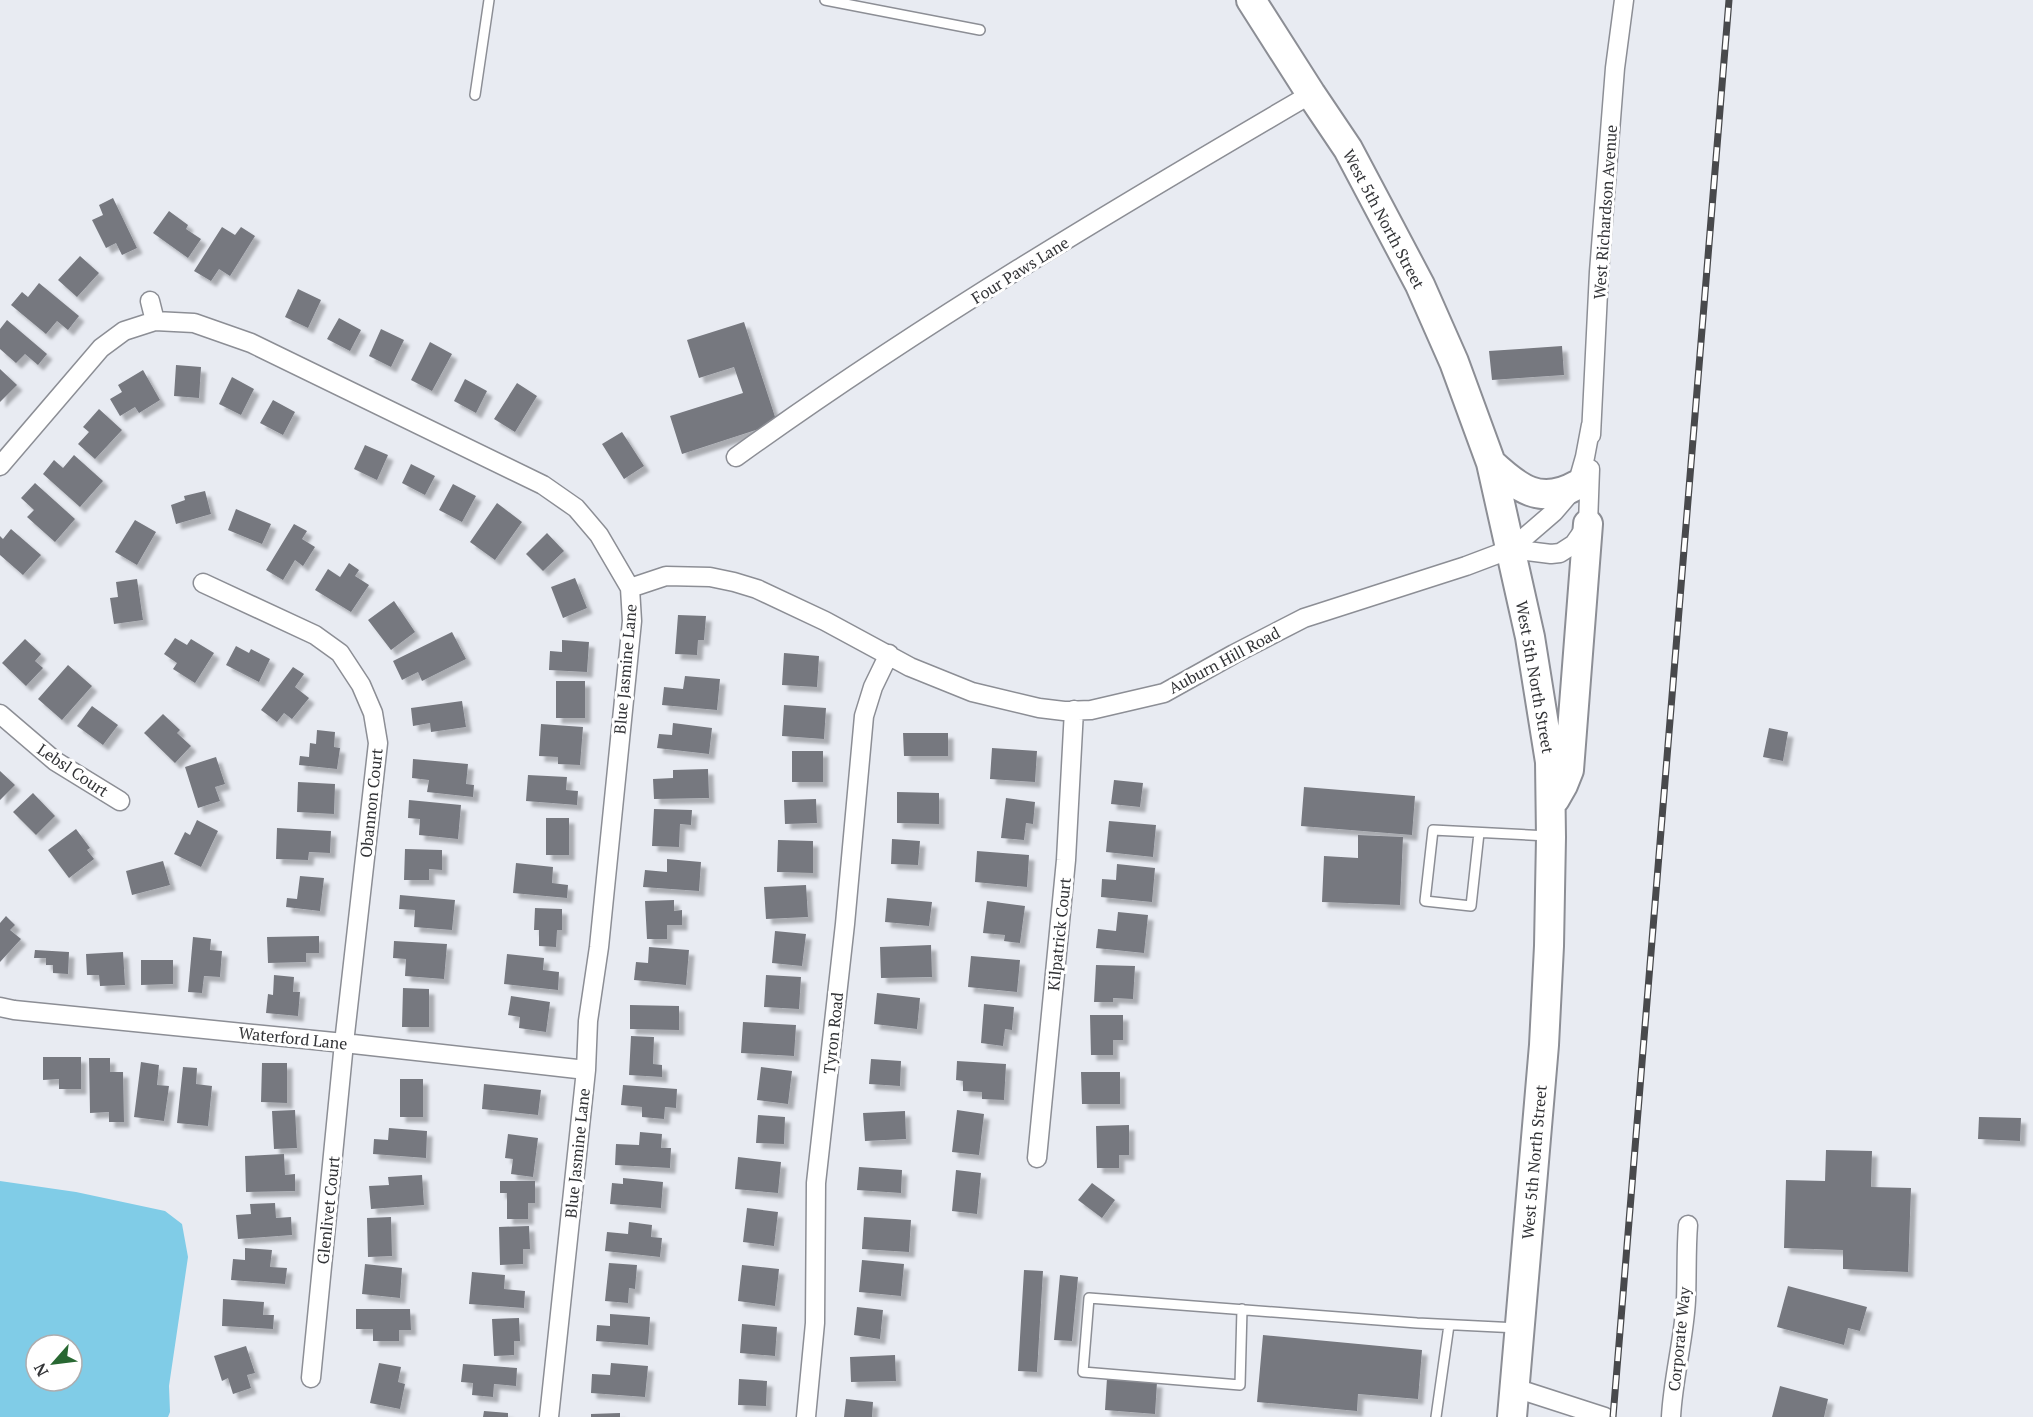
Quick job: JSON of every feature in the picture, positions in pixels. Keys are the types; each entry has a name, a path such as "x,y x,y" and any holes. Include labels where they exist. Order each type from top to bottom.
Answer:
{"main road":[{"name":"West 5th North Street","path":"1251,0 1348,149 1420,285 1454,362 1491,463 1512,549 1536,672 1550,762 1549,946 1544,1045 1512,1417"},
{"path":"1491,463 1518,486 1537,494 1564,492 1577,484"},
{"path":"1550,805 1563,785 1569,770 1588,524"}],"street":[{"name":"West Richardson Avenue","path":"1588,524 1599,272 1615,68 1624,0"},
{"name":"Four Paws Lane","path":"736,458 815,400 1046,253 1311,94"},
{"path":"150,301 155,321"},
{"name":"Blue Jasmine Lane","path":"0,466 101,348 124,331 155,321 194,323 251,343 543,485 576,508 584,517 598,535 630,588 632,621 599,947 588,1021 586,1070 549,1417"},
{"name":"West Richardson Avenue","path":"1512,549 1554,512 1577,484 1591,425"},
{"path":"1512,549 1560,553 1574,544 1588,524"},
{"name":"Auburn Hill Road","path":"630,588 666,576 710,577 734,582 767,594 889,654 910,667 972,692 1039,708 1091,710 1164,693 1304,618 1467,566 1512,549"},
{"name":"Obannon Court","path":"203,583 315,635 340,653 361,685 374,713 378,743 344,1042"},
{"name":"Tyron Road","path":"806,1417 815,1323 816,1183 845,924 864,716 873,687 889,654"},
{"name":"Kilpatrick Court","path":"1037,1158 1066,860 1074,710"},
{"name":"Lebsl Court","path":"0,714 55,761 120,801"},
{"name":"Waterford Lane","path":"0,1007 344,1042 586,1070"},
{"name":"Glenlivet Court","path":"311,1378 344,1042"},
{"name":"Corporate Way","path":"1671,1417 1686,1301 1685,1262 1688,1225"},
{"path":"1515,1388 1605,1417"}],"lane":[{"path":"475,94 489,0"},
{"path":"825,0 980,30"},
{"path":"1479,833 1471,906 1425,901 1432,830 1551,837"},
{"path":"1242,1309 1240,1385 1083,1372 1089,1298 1242,1309 1449,1324 1520,1329"},
{"path":"1436,1417 1449,1324"}],"water":[{"path":"0,1181 76,1192 165,1211 182,1224 188,1257 169,1386 170,1412 168,1417 0,1417"}],"building":[{"path":"113,198 137,248 122,255 116,243 106,248 92,220 103,215 99,205"},
{"path":"169,211 188,225 186,229 201,239 188,258 153,233"},
{"path":"222,227 235,235 241,227 255,236 230,276 219,269 211,281 194,271"},
{"path":"80,256 99,273 77,297 58,280"},
{"path":"39,283 79,316 68,330 57,321 46,334 11,305 22,292 28,297"},
{"path":"298,289 321,300 308,328 285,317"},
{"path":"339,318 361,330 350,351 327,339"},
{"path":"7,320 47,354 38,365 25,354 16,363 0,349 0,329"},
{"path":"744,322 777,423 682,454 670,416 743,393 734,367 699,378 687,340"},
{"path":"381,329 404,340 391,367 369,356"},
{"path":"430,342 452,354 432,391 411,380"},
{"path":"1562,346 1564,375 1492,380 1489,351"},
{"path":"176,365 201,367 199,398 174,396"},
{"path":"0,369 17,385 0,402"},
{"path":"143,370 160,400 139,413 135,407 120,416 110,399 122,392 118,385"},
{"path":"232,377 254,389 241,415 219,404"},
{"path":"465,379 487,391 476,413 454,401"},
{"path":"517,383 537,396 515,432 494,419"},
{"path":"273,400 295,412 283,435 260,423"},
{"path":"99,409 122,430 95,459 78,444 89,432 83,427"},
{"path":"622,432 644,466 624,479 602,444"},
{"path":"365,445 388,455 377,480 354,469"},
{"path":"74,455 103,481 80,507 43,474 54,460 63,468"},
{"path":"411,464 435,476 425,495 402,483"},
{"path":"35,483 75,519 55,542 27,517 34,510 21,498"},
{"path":"453,484 476,496 462,522 439,510"},
{"path":"205,491 211,514 176,524 171,505 185,500 184,496"},
{"path":"497,503 522,522 495,560 470,542"},
{"path":"236,509 271,524 262,544 228,530"},
{"path":"135,520 156,532 137,565 115,552"},
{"path":"294,524 307,531 302,539 315,547 303,566 295,560 283,580 266,570"},
{"path":"11,529 41,555 23,575 0,555 0,536 3,539"},
{"path":"547,533 564,551 543,571 526,554"},
{"path":"349,563 359,570 355,576 369,585 351,612 315,590 328,569 340,577"},
{"path":"575,578 587,608 563,618 551,587"},
{"path":"137,579 143,620 114,624 110,598 118,597 116,582"},
{"path":"394,601 415,632 391,650 368,620"},
{"path":"678,615 706,616 704,640 698,640 697,655 675,654"},
{"path":"452,632 466,659 422,681 418,672 402,680 393,661"},
{"path":"175,638 187,645 191,639 214,653 195,683 173,669 177,663 164,654"},
{"path":"25,639 41,654 35,661 43,668 26,686 2,663"},
{"path":"562,640 589,642 587,672 549,670 550,651 562,652"},
{"path":"236,646 249,653 251,649 270,659 259,682 226,665"},
{"path":"784,653 819,656 817,687 782,685"},
{"path":"68,665 92,686 62,720 38,699"},
{"path":"293,667 304,674 295,687 309,698 292,719 284,713 277,722 261,710"},
{"path":"685,676 720,679 717,710 662,705 664,687 683,689"},
{"path":"556,681 585,681 585,718 556,718"},
{"path":"462,701 466,727 431,732 430,723 413,726 411,708"},
{"path":"784,705 826,708 824,739 782,736"},
{"path":"92,706 118,725 103,745 77,726"},
{"path":"163,714 180,730 177,733 191,746 175,763 144,733"},
{"path":"673,723 712,728 709,754 657,748 659,734 672,735"},
{"path":"541,724 583,727 580,765 558,764 558,757 539,756"},
{"path":"1769,728 1788,732 1783,761 1763,757"},
{"path":"317,730 335,732 334,747 340,748 337,769 299,765 300,756 309,757 310,743 316,744"},
{"path":"903,733 948,733 948,756 904,756"},
{"path":"992,748 1037,751 1035,782 990,779"},
{"path":"792,751 823,751 823,782 792,782"},
{"path":"216,757 225,784 215,787 220,801 198,808 185,767"},
{"path":"413,759 468,764 466,784 474,785 473,797 427,792 429,780 412,778"},
{"path":"708,769 709,798 654,799 653,779 673,778 673,770"},
{"path":"0,771 15,785 0,800"},
{"path":"528,775 567,777 566,790 578,791 577,805 526,801"},
{"path":"1114,780 1143,783 1140,807 1111,804"},
{"path":"298,782 335,784 334,814 297,812"},
{"path":"1304,787 1415,796 1412,835 1301,826"},
{"path":"897,792 939,793 939,824 897,823"},
{"path":"33,793 55,816 36,835 13,812"},
{"path":"1006,798 1035,802 1033,824 1026,823 1024,840 1001,838"},
{"path":"816,799 817,823 785,824 784,800"},
{"path":"409,800 461,805 458,839 419,835 420,819 408,818"},
{"path":"654,809 692,810 691,825 680,824 679,847 652,846"},
{"path":"546,818 569,818 569,855 546,855"},
{"path":"197,820 218,831 201,867 174,854 185,832 190,835"},
{"path":"1109,821 1156,825 1153,857 1106,852"},
{"path":"277,828 331,831 330,853 309,852 308,860 276,859"},
{"path":"76,829 90,848 87,850 94,859 69,878 48,850"},
{"path":"1358,835 1403,837 1400,905 1322,902 1324,856 1358,858"},
{"path":"892,839 920,841 918,865 891,864"},
{"path":"778,840 813,841 813,873 777,872"},
{"path":"405,849 442,850 442,870 429,869 429,880 404,880"},
{"path":"977,851 1029,855 1027,887 975,882"},
{"path":"667,859 701,862 699,891 643,887 645,870 667,872"},
{"path":"163,861 170,885 132,895 126,871"},
{"path":"516,863 553,867 552,883 568,885 567,898 513,893"},
{"path":"1117,864 1155,868 1152,902 1101,897 1102,879 1116,880"},
{"path":"300,876 324,878 320,911 286,907 287,898 297,899"},
{"path":"806,885 808,917 766,919 764,887"},
{"path":"400,895 455,900 452,930 414,927 415,910 399,909"},
{"path":"887,898 932,902 929,926 885,922"},
{"path":"674,900 674,911 682,910 682,925 667,925 667,939 647,939 645,901"},
{"path":"987,901 1025,906 1020,943 1004,941 1005,935 983,933"},
{"path":"535,908 562,909 562,930 557,930 556,947 539,946 539,930 534,930"},
{"path":"1118,912 1148,915 1144,953 1096,948 1098,929 1116,931"},
{"path":"6,916 15,925 10,930 21,939 0,962 0,923"},
{"path":"775,931 806,934 802,966 772,963"},
{"path":"319,936 319,953 306,953 306,962 268,963 267,937"},
{"path":"193,937 211,939 210,950 222,951 220,977 204,976 202,993 188,992"},
{"path":"394,941 447,944 444,979 405,976 406,959 393,958"},
{"path":"931,945 932,977 881,978 880,947"},
{"path":"649,947 689,950 686,985 634,980 636,962 648,963"},
{"path":"35,950 69,952 68,974 53,973 53,965 46,965 46,958 34,958"},
{"path":"123,952 125,985 100,986 99,975 87,975 86,954"},
{"path":"507,954 544,958 543,970 559,972 558,990 504,984"},
{"path":"971,956 1020,960 1017,992 968,987"},
{"path":"141,960 173,960 173,984 141,985"},
{"path":"1096,965 1135,966 1133,999 1113,998 1113,1002 1094,1002"},
{"path":"274,975 294,977 293,992 300,992 298,1016 266,1013 268,994 273,995"},
{"path":"766,975 801,977 799,1009 764,1007"},
{"path":"403,988 429,989 429,1027 402,1027"},
{"path":"877,993 920,998 917,1029 874,1024"},
{"path":"511,996 550,1002 546,1032 519,1028 520,1017 508,1015"},
{"path":"984,1004 1014,1007 1012,1030 1005,1029 1003,1046 981,1043"},
{"path":"630,1005 679,1006 679,1030 630,1029"},
{"path":"1090,1015 1123,1015 1123,1040 1113,1040 1113,1055 1091,1055"},
{"path":"743,1022 796,1025 794,1056 741,1053"},
{"path":"631,1036 654,1037 653,1064 662,1065 662,1077 629,1075"},
{"path":"43,1057 81,1057 81,1089 59,1089 59,1079 43,1080"},
{"path":"89,1058 110,1058 110,1072 123,1072 124,1122 109,1122 109,1112 90,1113"},
{"path":"871,1059 901,1061 900,1086 869,1084"},
{"path":"957,1061 1006,1064 1004,1100 982,1099 982,1092 963,1091 963,1081 956,1080"},
{"path":"141,1062 159,1065 157,1085 169,1086 164,1121 134,1117"},
{"path":"262,1063 287,1063 287,1103 261,1102"},
{"path":"183,1067 197,1068 196,1084 212,1086 208,1126 177,1123"},
{"path":"761,1067 792,1071 788,1104 757,1100"},
{"path":"1081,1072 1120,1072 1120,1104 1082,1104"},
{"path":"400,1079 423,1079 423,1117 400,1117"},
{"path":"484,1084 541,1090 538,1115 482,1109"},
{"path":"623,1085 677,1089 676,1108 665,1107 664,1119 642,1117 642,1107 621,1105"},
{"path":"295,1110 297,1148 274,1149 272,1111"},
{"path":"957,1110 984,1114 979,1155 952,1152"},
{"path":"905,1111 906,1139 865,1141 863,1113"},
{"path":"758,1115 785,1117 784,1144 756,1143"},
{"path":"1979,1117 2021,1118 2020,1141 1978,1139"},
{"path":"1129,1125 1129,1155 1119,1155 1119,1168 1097,1168 1096,1126"},
{"path":"389,1128 427,1131 426,1158 373,1154 374,1139 388,1140"},
{"path":"640,1132 662,1134 661,1148 671,1148 670,1168 615,1165 616,1144 639,1145"},
{"path":"508,1134 538,1138 533,1177 511,1174 513,1159 505,1158"},
{"path":"1826,1150 1872,1151 1871,1187 1911,1188 1908,1272 1843,1269 1843,1250 1784,1248 1786,1180 1825,1181"},
{"path":"284,1154 285,1175 295,1174 295,1191 246,1192 245,1156"},
{"path":"738,1157 781,1162 778,1193 735,1189"},
{"path":"859,1167 902,1170 901,1193 857,1190"},
{"path":"956,1170 981,1173 977,1214 952,1211"},
{"path":"422,1175 424,1205 371,1209 369,1186 389,1185 388,1177"},
{"path":"623,1178 663,1182 661,1208 610,1204 612,1183 623,1184"},
{"path":"500,1181 535,1181 535,1203 528,1203 528,1219 507,1219 507,1193 500,1193"},
{"path":"1092,1183 1115,1200 1102,1218 1078,1200"},
{"path":"275,1203 276,1218 291,1217 292,1235 238,1239 236,1215 251,1214 250,1204"},
{"path":"747,1208 778,1212 774,1246 743,1242"},
{"path":"391,1217 392,1256 368,1257 367,1218"},
{"path":"864,1217 911,1220 909,1252 862,1249"},
{"path":"629,1222 652,1225 651,1237 662,1238 660,1257 605,1251 607,1232 628,1234"},
{"path":"529,1226 530,1249 523,1249 523,1264 500,1265 499,1227"},
{"path":"245,1248 272,1250 270,1267 287,1268 285,1284 231,1280 233,1259 245,1260"},
{"path":"862,1260 904,1264 901,1296 859,1292"},
{"path":"609,1263 637,1265 635,1289 629,1288 628,1303 605,1301"},
{"path":"365,1264 402,1268 400,1298 362,1294"},
{"path":"742,1265 779,1269 775,1306 738,1301"},
{"path":"1024,1270 1043,1271 1037,1372 1018,1371"},
{"path":"472,1272 505,1275 504,1289 525,1291 524,1308 469,1304"},
{"path":"1060,1275 1078,1277 1072,1341 1054,1340"},
{"path":"1788,1286 1867,1307 1860,1331 1848,1328 1844,1345 1777,1327"},
{"path":"223,1299 264,1302 263,1315 274,1315 273,1329 222,1326"},
{"path":"857,1307 883,1310 880,1339 854,1335"},
{"path":"356,1309 410,1309 411,1330 399,1330 399,1341 373,1341 373,1329 356,1329"},
{"path":"610,1314 650,1317 648,1345 596,1341 597,1325 610,1326"},
{"path":"519,1318 520,1341 514,1341 514,1355 494,1356 492,1319"},
{"path":"742,1324 777,1327 775,1356 740,1353"},
{"path":"1263,1335 1422,1350 1418,1399 1358,1394 1357,1411 1257,1402"},
{"path":"246,1346 255,1373 247,1375 251,1388 233,1394 228,1378 222,1381 214,1356"},
{"path":"895,1355 896,1381 851,1382 850,1357"},
{"path":"379,1363 401,1367 398,1382 405,1384 400,1409 370,1403"},
{"path":"611,1363 648,1366 645,1397 591,1393 592,1374 610,1375"},
{"path":"463,1364 517,1368 516,1386 494,1384 493,1397 472,1395 473,1383 461,1382"},
{"path":"1107,1378 1157,1382 1155,1414 1105,1410"},
{"path":"739,1379 767,1381 766,1406 738,1405"},
{"path":"1780,1386 1828,1399 1824,1417 1772,1417"},
{"path":"846,1399 873,1402 872,1417 844,1417"},
{"path":"484,1411 508,1413 508,1417 483,1417"},
{"path":"620,1413 620,1417 591,1417 591,1414"}],"railway":[{"path":"1613,1417 1729,0"}]}
